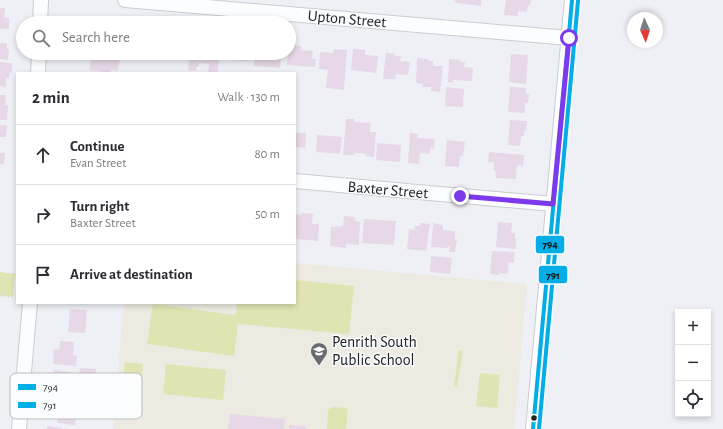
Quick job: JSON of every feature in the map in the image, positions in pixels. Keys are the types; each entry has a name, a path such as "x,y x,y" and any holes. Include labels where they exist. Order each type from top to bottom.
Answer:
{"street":[{"path":"40,16 41,0"},
{"name":"Upton Street","path":"125,0 569,38"},
{"path":"533,429 572,0"},
{"path":"38,72 39,60"},
{"name":"Baxter Street","path":"296,181 553,204"},
{"path":"23,373 30,304"},
{"path":"18,429 19,419"}],"path":[{"path":"0,296 16,298"}],"shaded area":[{"name":"Penrith South Public School","path":"296,263 527,284 514,429 113,429 114,419 142,419 142,373 118,373 124,304 296,304"}],"green space":[{"path":"0,272 15,274 13,297 0,296"},
{"path":"296,280 354,286 349,334 238,324 234,356 147,344 153,304 236,315 237,304 296,304"},
{"path":"459,350 463,351 457,387 454,386"},
{"path":"125,362 143,364 142,375 142,373 124,373"},
{"path":"166,364 226,370 223,400 163,394"},
{"path":"480,373 500,375 497,408 476,406"},
{"path":"332,407 348,408 346,429 327,429 328,410"}],"building":[{"path":"455,0 481,0 481,6 457,3"},
{"path":"506,0 531,0 530,5 528,5 527,12 518,11 518,16 504,15"},
{"path":"0,8 5,8 4,18 9,18 9,29 0,29"},
{"path":"0,43 7,43 7,49 9,49 8,60 0,59"},
{"path":"296,46 301,46 301,50 313,51 312,59 316,59 315,67 287,65 288,60 296,60"},
{"path":"334,49 347,50 344,90 326,88 328,70 319,69 320,52 333,53"},
{"path":"353,49 365,50 365,55 378,56 376,73 351,70"},
{"path":"386,53 401,56 400,61 410,62 408,75 396,74 395,79 383,79"},
{"path":"511,54 528,55 526,84 509,82"},
{"path":"417,58 433,61 433,66 443,66 440,92 431,91 431,87 422,87 423,84 416,83"},
{"path":"449,59 460,60 460,62 465,62 464,67 473,68 472,81 453,80 453,83 448,82"},
{"path":"91,60 120,60 118,71 111,70 111,72 104,72 89,70"},
{"path":"189,60 219,60 218,72 208,72 209,64 199,63 198,67 196,67 196,71 188,70"},
{"path":"254,60 281,60 280,68 254,66"},
{"path":"0,62 12,63 12,73 10,72 9,78 6,78 6,87 0,86"},
{"path":"446,87 464,89 463,107 445,106"},
{"path":"510,87 526,88 526,94 529,94 528,103 525,103 525,113 508,112"},
{"path":"0,95 6,95 5,105 8,105 7,120 0,120"},
{"path":"346,119 354,119 354,122 371,123 370,132 376,132 374,157 359,153 354,153 354,155 343,155"},
{"path":"510,120 527,121 524,136 521,136 520,146 508,145"},
{"path":"0,125 7,126 6,137 0,137"},
{"path":"296,133 306,133 305,148 296,147"},
{"path":"410,133 418,134 417,138 435,139 434,149 430,148 430,154 420,153 419,164 408,163"},
{"path":"317,135 342,137 340,154 316,152"},
{"path":"447,140 465,142 463,156 460,156 459,167 445,166"},
{"path":"377,143 401,145 400,162 376,160"},
{"path":"489,152 524,155 523,166 517,165 516,179 496,178 494,162 488,162"},
{"path":"0,153 5,153 4,164 0,164"},
{"path":"302,213 313,214 312,224 319,224 318,241 296,239 296,214 302,215"},
{"path":"344,216 355,217 355,221 360,222 359,245 346,244 346,248 330,246 331,227 343,226"},
{"path":"364,219 396,221 394,245 362,243"},
{"path":"498,222 512,223 511,233 515,233 516,249 496,247"},
{"path":"420,223 430,224 426,251 407,249 409,229 415,230 415,226 420,226"},
{"path":"433,223 443,225 443,230 455,231 455,239 457,239 455,252 449,252 450,246 448,246 448,248 431,247"},
{"path":"492,251 515,252 514,263 509,262 508,274 490,274"},
{"path":"431,256 452,258 450,274 430,272"},
{"path":"70,309 87,310 85,333 68,332"},
{"path":"60,341 74,342 73,355 77,356 76,366 53,364 54,349 59,350"},
{"path":"80,368 96,369 95,373 79,373"},
{"path":"54,370 71,372 71,373 54,373"},
{"path":"230,414 285,419 284,429 228,429"},
{"path":"57,419 76,419 75,425 57,423"},
{"path":"289,425 306,426 306,429 289,429"},
{"path":"47,426 62,428 62,429 47,429"}],"transit line":[{"name":"794","path":"533,429 572,0"},
{"name":"791","path":"539,429 578,1"}],"place":[{"name":"Penrith South Public School","path":"319,366"}],"route":[{"path":"460,196 553,204 569,38"}]}
